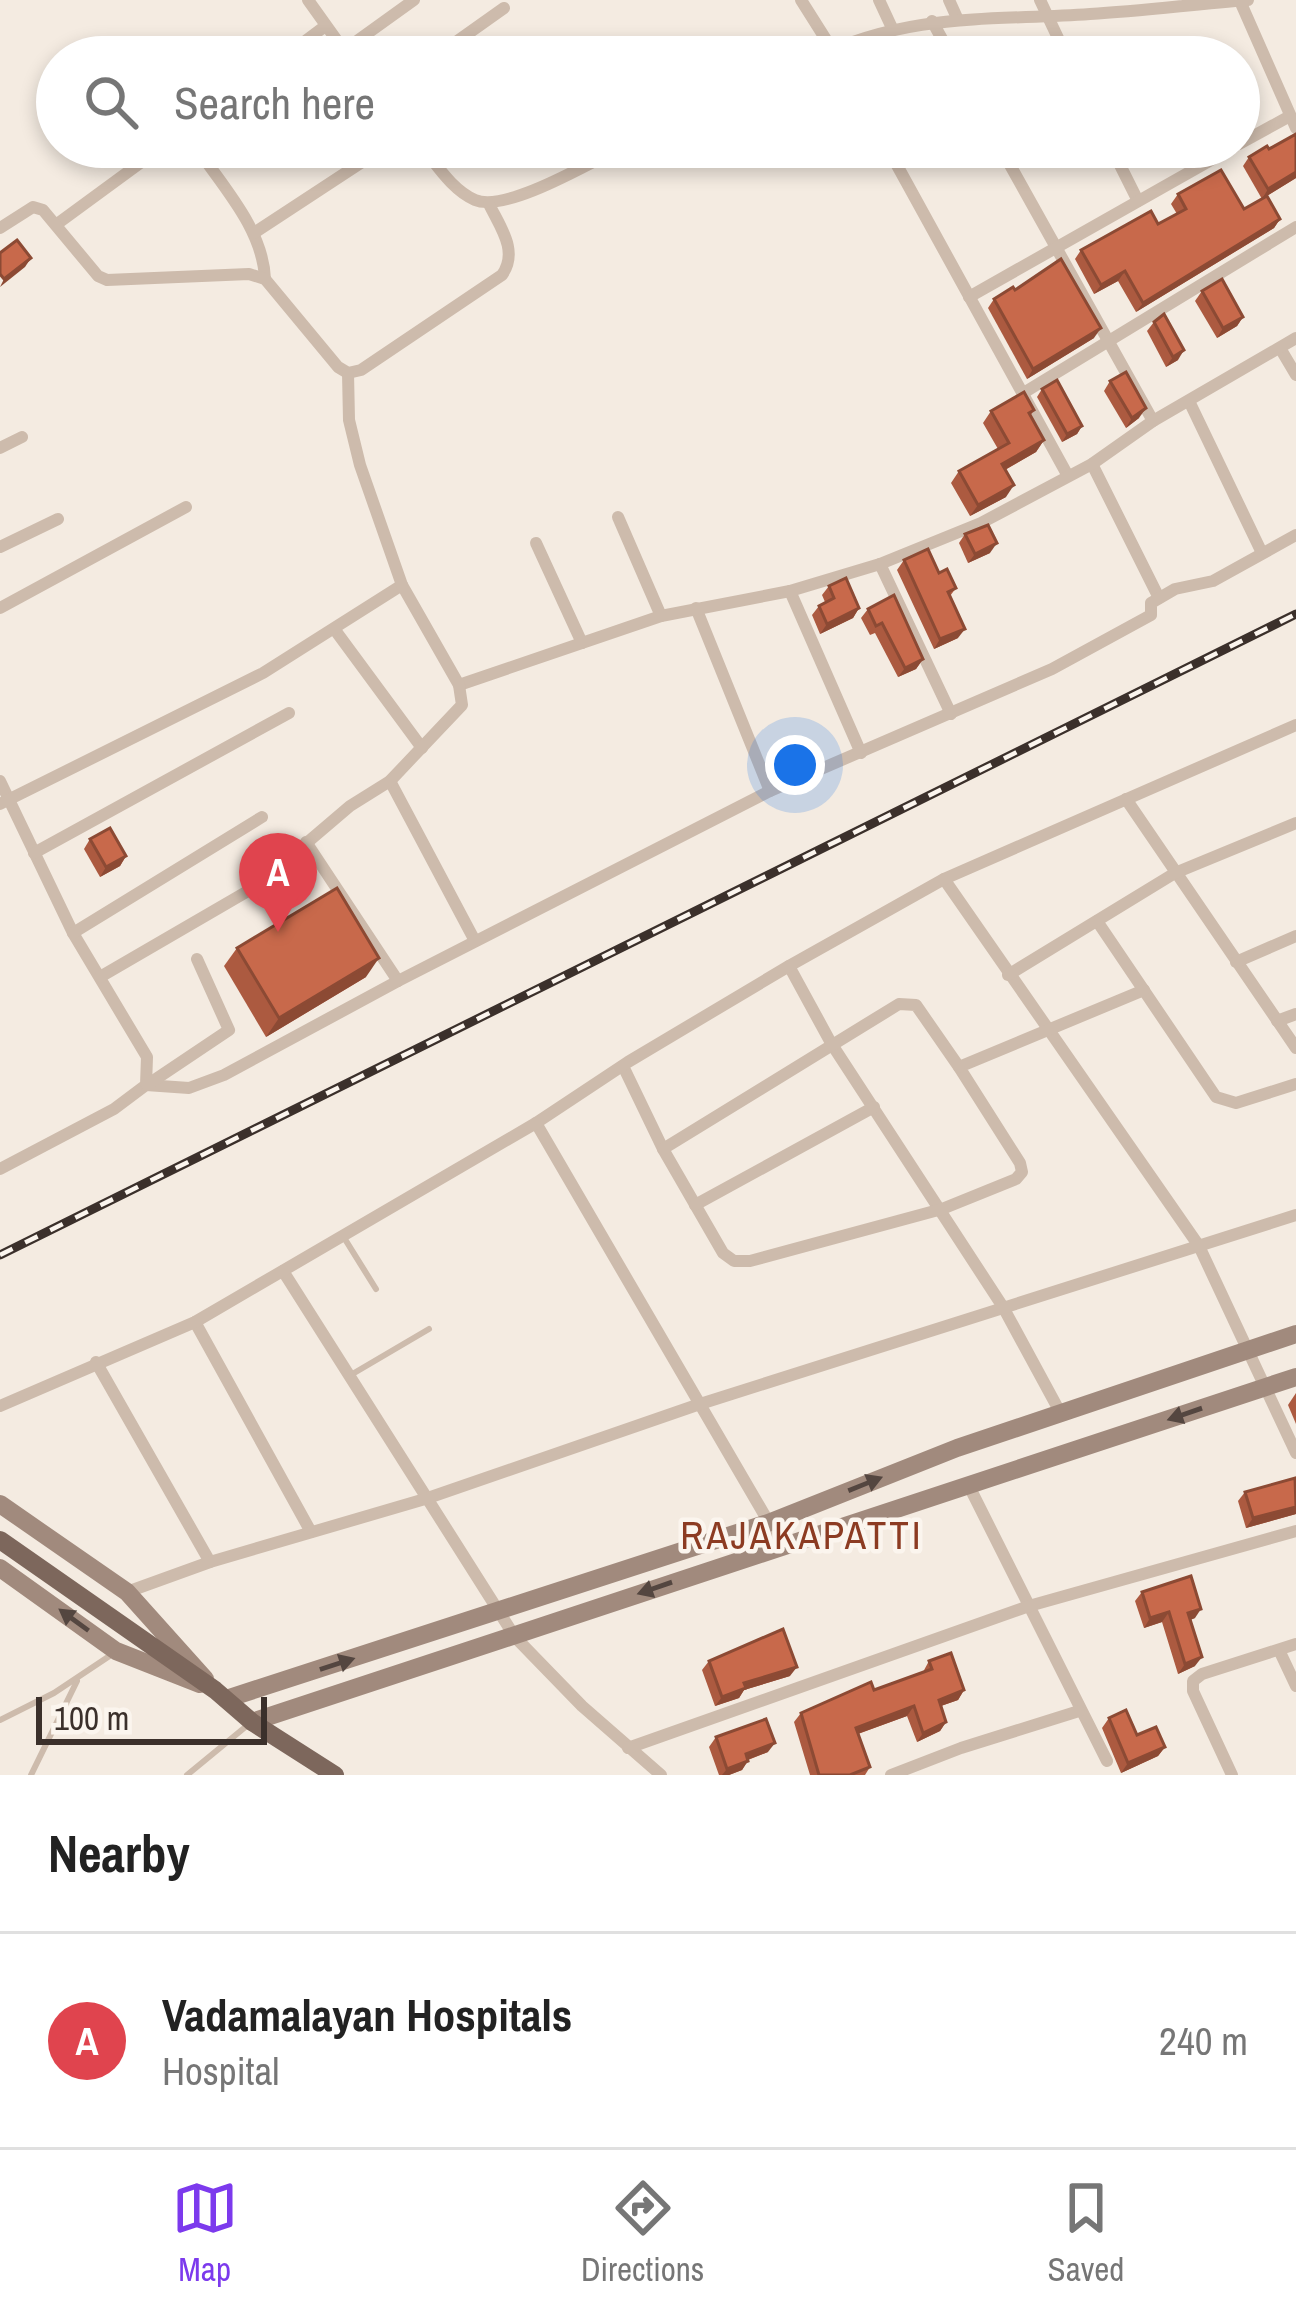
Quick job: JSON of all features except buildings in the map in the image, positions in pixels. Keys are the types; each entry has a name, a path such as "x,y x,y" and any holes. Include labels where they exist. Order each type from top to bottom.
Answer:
{"main road":[{"path":"0,1568 116,1651 220,1695 499,1612 768,1523 957,1448 1296,1334"},
{"path":"252,1722 782,1545 970,1488 1296,1376"},
{"path":"0,1504 127,1592 220,1695"},
{"path":"0,1540 319,1771"}],"street":[{"path":"308,0 331,36"},
{"path":"369,36 414,0"},
{"path":"800,0 824,36"},
{"path":"879,0 892,28"},
{"path":"950,0 958,20"},
{"path":"1040,0 1057,36"},
{"path":"874,36 932,21 1244,0 1258,36"},
{"path":"465,36 505,8"},
{"path":"932,21 940,36"},
{"path":"312,36 324,27"},
{"path":"1260,40 1293,122 1260,136"},
{"path":"57,224 133,168"},
{"path":"210,168 254,233 266,279"},
{"path":"254,233 354,168"},
{"path":"440,168 472,199 489,204 577,168"},
{"path":"898,168 1068,476"},
{"path":"1011,168 1153,421"},
{"path":"1122,168 1138,201"},
{"path":"969,297 1197,168"},
{"path":"0,228 33,207 43,210 98,276 107,280 249,274 266,279 348,373 361,370 502,275 511,251 489,204"},
{"path":"1025,392 1296,227"},
{"path":"459,685 661,616 790,591 880,564 981,523 1092,464 1153,421 1296,338"},
{"path":"1280,348 1296,375"},
{"path":"100,977 255,887 350,806 390,782 462,705 459,685 402,585 349,420 348,373"},
{"path":"1189,400 1262,554"},
{"path":"0,448 22,437"},
{"path":"1092,464 1159,598"},
{"path":"0,608 186,507"},
{"path":"618,517 661,616"},
{"path":"0,547 58,520"},
{"path":"146,1085 189,1088 224,1076 398,981 770,791 1052,669 1150,615 1151,603 1174,589 1213,581 1296,535"},
{"path":"536,543 583,643"},
{"path":"880,564 951,715"},
{"path":"4,801 263,673 402,585"},
{"path":"790,591 861,753"},
{"path":"696,608 770,791"},
{"path":"335,630 422,748"},
{"path":"34,853 289,713"},
{"path":"0,1406 195,1322 536,1123 789,966 944,879 1296,725"},
{"path":"0,781 4,801 74,933 147,1058 146,1085"},
{"path":"390,782 475,941"},
{"path":"1126,799 1296,1048"},
{"path":"74,933 262,818"},
{"path":"1009,975 1174,873 1296,823"},
{"path":"306,842 398,981"},
{"path":"944,879 1198,1246 1296,1453"},
{"path":"1097,921 1216,1097 1236,1103 1296,1084"},
{"path":"1236,962 1296,936"},
{"path":"0,1169 114,1109 230,1030 197,959"},
{"path":"789,966 831,1043 1004,1306 1060,1412"},
{"path":"959,1067 1144,990"},
{"path":"622,1066 663,1150 723,1253 734,1261 750,1261 942,1209 1016,1179 1022,1172 959,1067 916,1005 909,1002 831,1043 663,1150"},
{"path":"1277,1021 1296,1014"},
{"path":"695,1205 874,1107"},
{"path":"536,1123 782,1545"},
{"path":"127,1592 1296,1215"},
{"path":"284,1270 515,1636 661,1775"},
{"path":"195,1322 311,1532"},
{"path":"96,1362 210,1562"},
{"path":"970,1488 1107,1761"},
{"path":"628,1748 1029,1606 1296,1531"},
{"path":"1232,1775 1193,1681 1296,1644"},
{"path":"1279,1651 1296,1686"},
{"path":"891,1775 1079,1711"}],"lane":[{"path":"343,1236 376,1289"},
{"path":"349,1376 429,1329"},
{"path":"0,1720 79,1678 116,1651"},
{"path":"31,1775 79,1678"},
{"path":"187,1775 252,1722"}],"railway":[{"path":"0,1255 1296,614"}],"place":[{"name":"Vadamalayan Hospitals","path":"278,932"}],"district":[{"name":"RAJAKAPATTI","path":"802,1535"}]}
